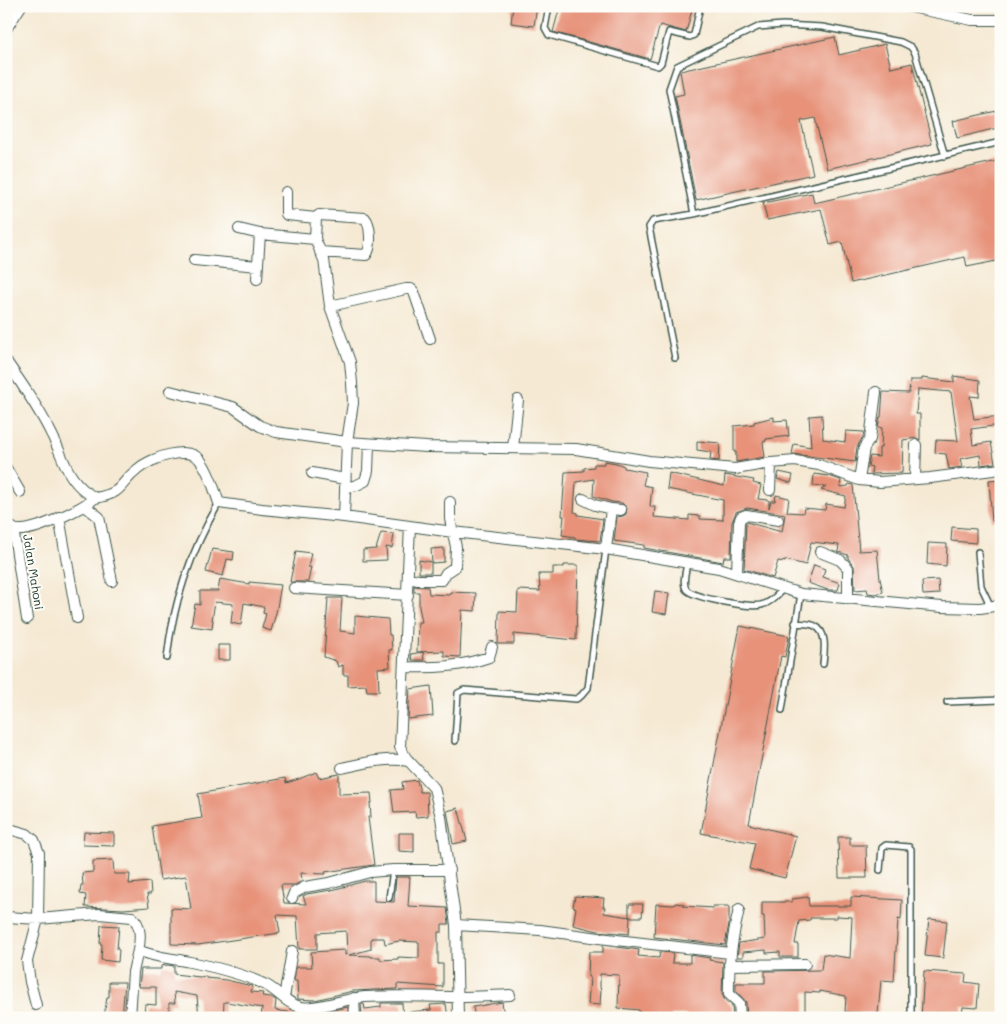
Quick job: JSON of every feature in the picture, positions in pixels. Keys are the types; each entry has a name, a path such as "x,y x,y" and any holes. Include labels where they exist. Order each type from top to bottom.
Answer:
{"street":[{"path":"6,29 21,6"},
{"path":"906,6 928,8 972,20 1001,20"},
{"path":"286,192 287,215 316,218 318,215 365,218 369,226 369,248 366,255 320,252"},
{"path":"316,218 315,239 324,260 330,306 350,362 353,403 347,442 344,517"},
{"path":"238,229 260,234 315,239"},
{"path":"257,279 260,234"},
{"path":"194,260 258,266"},
{"path":"330,306 411,289 414,292 430,339"},
{"path":"6,361 30,396 52,434 63,462 74,480 82,490 95,498"},
{"path":"170,391 233,407 260,426 276,432 347,442 427,447 576,449 649,461 729,469 795,461 819,465 859,480 880,482 1001,468"},
{"path":"859,480 864,448 870,439 876,392"},
{"path":"513,448 518,400"},
{"path":"312,473 357,485 365,480 368,471 369,444"},
{"path":"915,479 916,444"},
{"path":"10,529 32,528 85,506 95,498 115,493 137,469 157,458 175,453 191,454 200,459 209,474 219,503 606,549 737,572 801,594 942,607 996,606"},
{"path":"770,490 771,463"},
{"path":"6,468 20,492"},
{"path":"583,499 616,510 606,549"},
{"path":"408,578 442,580 446,573 455,567 456,547 450,502"},
{"path":"85,506 99,517 112,582"},
{"path":"737,572 739,522 741,517 749,515 778,520"},
{"path":"59,517 77,618"},
{"path":"410,526 400,747 409,761 434,788 441,817 456,925 458,1018"},
{"name":"Jalan Mahoni","path":"10,529 28,619"},
{"path":"820,552 840,560 848,568 848,599"},
{"path":"294,588 408,595"},
{"path":"404,667 454,667 489,657 492,647"},
{"path":"342,768 380,760 409,761"},
{"path":"6,828 27,834 34,840 39,853 38,919 27,961 36,1005"},
{"path":"292,898 294,893 306,887 370,872 449,870"},
{"path":"739,909 730,953 729,994 740,1003 740,1018"},
{"path":"6,917 38,919 99,914 132,916 139,927 140,944 133,972 130,1018"},
{"path":"456,925 540,930 607,940 730,953"},
{"path":"138,950 150,956 188,962 246,977 267,986 287,1001 301,1007 354,998 388,995 510,996"},
{"path":"284,998 292,950"},
{"path":"729,965 805,964"},
{"path":"354,998 355,1018"}],"lane":[{"path":"549,6 545,28 549,35 658,66 661,63 668,32 690,37 694,35 700,6"},
{"path":"694,214 669,89 677,66 758,27 783,25 822,27 901,42 911,47 915,53 945,156"},
{"path":"675,358 649,227 653,221 694,214 1001,142"},
{"path":"167,658 170,629 188,569 202,532 219,503"},
{"path":"455,741 458,693 464,690 576,699 585,692 588,688 606,549"},
{"path":"978,552 981,586 996,606"},
{"path":"687,562 685,588 693,595 747,606 760,606 774,598 784,588"},
{"path":"782,710 801,594"},
{"path":"795,622 815,626 821,631 824,649 823,664"},
{"path":"947,702 1001,700"},
{"path":"880,870 882,848 886,845 909,847 911,849 911,1018"},
{"path":"389,898 393,870"}],"building":[{"path":"513,6 537,6 534,26 511,23"},
{"path":"560,6 693,6 686,32 660,25 650,59 553,32"},
{"path":"835,37 839,55 885,44 891,68 912,63 932,144 827,169 815,118 801,121 813,174 696,200 675,96 684,94 680,71"},
{"path":"1001,110 1001,127 957,138 953,121"},
{"path":"1001,160 1001,260 967,267 965,257 851,283 842,242 830,245 821,209 767,220 763,203 812,193 814,203"},
{"path":"954,376 980,380 979,397 970,396 974,419 1001,416 1001,425 971,429 973,445 991,442 995,463 981,465 980,455 960,459 962,467 949,469 946,454 935,453 936,440 958,441 951,392 918,389 916,414 920,414 920,440 916,438 903,440 902,473 871,474 872,467 868,466 870,456 879,457 879,448 881,448 882,428 878,427 881,417 883,392 909,393 910,380 922,380 922,378 954,382"},
{"path":"822,415 823,439 845,442 846,431 864,432 857,447 855,462 792,454 794,444 811,447 809,416"},
{"path":"774,417 774,421 787,420 789,436 766,439 763,442 765,457 736,462 734,426 754,424 754,422"},
{"path":"697,441 720,443 719,461 710,460 711,452 697,450"},
{"path":"604,461 616,463 624,466 624,468 646,472 643,485 652,487 650,506 655,507 654,517 689,520 689,515 700,516 700,519 723,520 723,500 667,489 669,473 724,486 725,475 754,480 753,483 761,485 758,499 769,500 769,508 771,501 775,501 776,495 789,498 787,512 803,513 804,508 825,510 826,504 844,507 846,496 821,490 826,487 813,486 814,474 841,480 840,487 848,486 849,484 853,485 859,551 877,550 883,592 875,594 868,593 867,589 855,590 854,566 848,555 838,552 839,545 811,542 806,565 785,560 785,562 778,561 773,578 744,569 746,522 782,532 785,514 747,508 736,512 732,522 731,557 724,557 723,562 644,548 644,545 614,541 617,517 626,514 627,508 622,503 593,496 594,479 576,482 574,512 578,513 578,515 603,519 600,541 575,539 575,537 562,535 565,472 584,471 584,468 594,467 594,464 604,464"},
{"path":"779,472 793,475 791,483 777,479"},
{"path":"1000,479 1001,520 992,521 989,480"},
{"path":"952,527 976,529 976,543 951,541"},
{"path":"381,533 394,534 392,548 386,547 387,560 363,561 363,550 376,549"},
{"path":"928,543 947,544 946,566 927,564"},
{"path":"444,548 444,562 432,563 431,549"},
{"path":"212,549 234,552 233,560 227,559 223,576 206,572"},
{"path":"296,551 311,553 308,567 311,567 308,582 290,582"},
{"path":"419,560 431,562 431,573 419,573"},
{"path":"564,565 578,565 576,640 514,634 514,644 498,644 499,611 517,612 518,590 540,591 539,574 553,574 553,567 564,567"},
{"path":"814,565 825,569 823,577 840,583 838,590 828,590 808,583"},
{"path":"220,579 249,584 249,582 281,585 271,631 262,628 266,614 263,613 264,607 244,603 241,625 231,623 233,604 215,602 212,629 191,626 195,604 200,605 200,591 218,591"},
{"path":"938,580 939,594 923,595 922,581"},
{"path":"414,586 428,587 429,594 450,595 450,592 476,593 475,611 462,610 460,657 444,656 444,651 417,652 418,622 422,622 419,592 414,592"},
{"path":"655,591 669,593 666,614 652,612"},
{"path":"328,598 342,598 340,631 355,633 355,616 388,619 392,650 389,650 390,667 378,668 379,691 367,691 366,685 348,686 348,675 343,675 343,665 338,667 336,661 324,657"},
{"path":"740,626 789,636 785,657 781,656 749,824 796,836 785,878 749,869 755,843 701,833"},
{"path":"218,645 230,645 230,660 218,660"},
{"path":"423,652 424,660 412,660 411,654"},
{"path":"431,686 433,716 408,719 410,689"},
{"path":"316,772 319,778 339,774 339,794 371,793 371,817 368,817 374,865 325,872 326,874 301,873 302,881 295,885 281,885 284,903 306,904 303,896 307,894 332,890 365,881 374,881 374,901 394,902 396,877 410,877 408,906 447,908 449,924 442,924 442,932 438,932 438,964 443,964 443,987 397,984 397,989 353,991 315,1000 298,999 297,981 294,981 296,967 312,967 311,952 345,950 345,955 347,955 346,931 317,933 317,949 299,949 297,916 277,915 280,933 198,945 171,944 171,908 191,909 186,876 160,880 152,826 202,818 198,794 285,778 286,783","holes":["371,938 384,938 385,944 399,941 419,942 419,958 398,957 398,959 380,960 380,957 349,955 371,949"]},
{"path":"417,780 420,792 427,792 428,816 416,817 415,812 394,813 391,790 403,789 402,782"},
{"path":"458,808 467,841 453,844 447,811"},
{"path":"84,832 114,833 114,846 83,845"},
{"path":"399,833 414,833 414,852 399,851"},
{"path":"838,837 850,837 850,845 866,845 867,878 839,878"},
{"path":"113,860 114,874 130,874 129,884 150,882 151,894 147,894 149,907 123,909 85,907 86,895 80,894 81,885 83,885 82,873 93,872 93,861"},
{"path":"575,896 604,898 604,913 630,917 629,934 598,931 573,925 576,908 573,907"},
{"path":"808,897 809,906 851,906 851,897 902,900 901,920 898,919 894,981 881,980 878,1014 845,1012 846,996 820,991 820,993 805,992 805,1018 747,1018 746,1002 736,991 736,983 765,983 765,971 821,970 823,954 850,958 852,917 837,916 837,918 810,918 810,920 799,921 795,944 798,944 798,957 780,957 780,952 766,953 766,950 743,952 743,957 737,957 739,943 765,939 762,902 792,902 792,899"},
{"path":"675,903 684,904 683,906 713,908 713,906 729,906 729,924 725,945 654,937 656,904 674,905"},
{"path":"629,904 643,904 642,917 629,917"},
{"path":"929,919 947,921 943,958 925,956"},
{"path":"101,925 119,926 118,962 101,960"},
{"path":"603,945 639,950 638,956 659,958 660,952 673,953 672,963 690,963 690,955 723,962 722,994 724,999 732,1006 733,1018 687,1018 687,1015 671,1015 671,1018 640,1018 639,1010 618,1008 619,975 600,974 600,1005 588,1004 589,952 603,952"},
{"path":"161,966 174,966 174,974 206,976 206,978 252,986 251,992 263,993 262,996 271,997 276,1000 275,1010 300,1014 300,1018 261,1018 262,1008 224,1002 223,1018 199,1018 197,996 174,992 175,1003 169,1003 169,1018 144,1018 145,1004 156,1005 156,987 139,987 141,969 161,969"},
{"path":"924,971 966,974 965,982 979,984 977,1008 963,1007 962,1015 935,1013 935,1018 921,1018"},
{"path":"109,982 125,982 122,1018 104,1017 107,997 109,997"},
{"path":"502,1002 504,1017 475,1018 473,1007"},
{"path":"381,1003 402,1003 403,1018 362,1018 361,1004 364,1004 365,1009 381,1007"},
{"path":"446,1004 448,1018 409,1018 409,1012 431,1010 430,1005"},
{"path":"348,1007 348,1018 319,1018 319,1013"}]}
